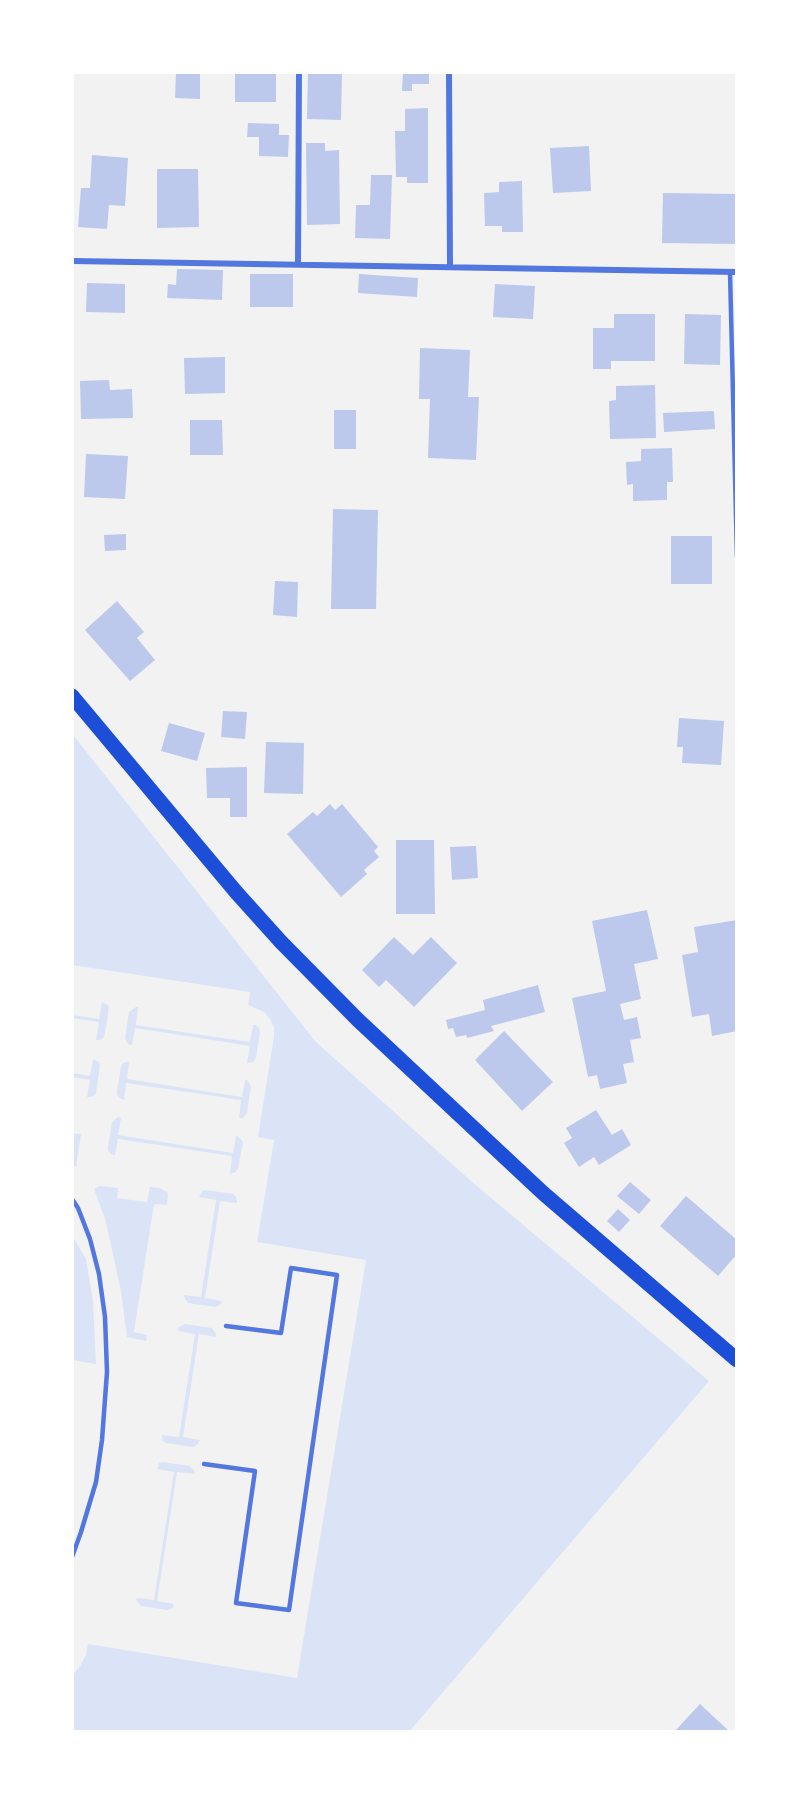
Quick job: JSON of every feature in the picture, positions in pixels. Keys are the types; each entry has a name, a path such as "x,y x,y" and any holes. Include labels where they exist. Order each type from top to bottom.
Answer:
{"main road":[{"path":"72,696 236,892 344,1007 520,1173 624,1265 737,1360"}],"street":[{"path":"297,264 299,72"},
{"path":"449,72 450,266"},
{"path":"72,261 733,272"}],"lane":[{"path":"733,272 737,556"},
{"path":"72,1199 90,1239 99,1274 105,1317 107,1372 96,1482 72,1557"},
{"path":"204,1464 255,1471 236,1603 289,1610 337,1275 291,1268 281,1333 226,1326"}],"shaded area":[{"path":"74,736 315,1041 471,1181 709,1381 409,1732 72,1732 72,1676 86,1655 88,1644 297,1678 366,1260 257,1242 274,1140 258,1137 274,1027 264,1012 248,1005 250,992 72,965 72,738"},
{"path":"102,1002 109,1006 107,1022 104,1037 96,1040 99,1022 72,1018 72,1015 99,1019"},
{"path":"138,1007 136,1025 250,1042 253,1025 256,1025 260,1032 256,1058 253,1062 247,1063 250,1046 135,1028 132,1045 128,1044 125,1038 129,1012"},
{"path":"93,1059 99,1062 100,1066 96,1093 87,1097 90,1080 72,1077 72,1073 90,1076"},
{"path":"129,1062 127,1079 242,1097 245,1080 247,1080 251,1086 247,1113 243,1118 239,1118 241,1100 126,1083 124,1100 121,1099 117,1091 121,1066"},
{"path":"118,1117 121,1118 118,1135 233,1153 236,1136 238,1136 243,1142 238,1169 230,1174 232,1156 118,1139 115,1155 112,1155 108,1147 112,1122"},
{"path":"72,1133 81,1134 76,1167 72,1164"},
{"path":"100,1186 118,1188 117,1198 147,1202 150,1187 160,1188 168,1193 167,1205 154,1204 134,1332 147,1335 146,1341 127,1337 113,1254 105,1219 94,1189"},
{"path":"202,1191 233,1194 237,1201 237,1203 220,1201 205,1298 222,1301 215,1307 188,1303 184,1297 184,1295 201,1297 216,1200 199,1197"},
{"path":"72,1235 86,1259 93,1301 96,1364 72,1360"},
{"path":"185,1324 212,1328 216,1334 216,1337 199,1334 183,1437 200,1440 193,1447 166,1443 162,1437 162,1435 179,1437 195,1334 178,1331 179,1327"},
{"path":"159,1463 190,1466 195,1472 194,1474 177,1472 157,1601 174,1604 173,1608 168,1610 141,1606 136,1600 137,1598 154,1600 174,1472 157,1469"}],"building":[{"path":"176,72 200,72 200,99 175,98"},
{"path":"235,72 276,72 276,102 235,102"},
{"path":"308,72 342,72 341,120 307,119"},
{"path":"403,72 429,72 429,84 412,84 412,91 402,91"},
{"path":"428,108 428,183 407,183 407,177 396,177 395,131 405,131 405,109"},
{"path":"248,123 279,124 279,135 289,135 288,157 259,156 259,137 247,137"},
{"path":"306,143 325,143 325,151 339,150 340,224 307,225"},
{"path":"589,146 591,191 553,193 550,148"},
{"path":"92,155 128,158 125,206 109,205 107,229 78,227 81,188 90,188"},
{"path":"157,169 198,169 199,227 157,228"},
{"path":"371,175 392,175 390,239 355,238 356,205 370,205"},
{"path":"522,181 523,232 502,232 502,226 485,226 484,193 499,192 499,182"},
{"path":"663,193 737,194 737,244 662,243"},
{"path":"177,269 223,270 222,300 167,298 168,284 176,285"},
{"path":"250,274 293,274 293,307 250,307"},
{"path":"359,274 418,278 417,297 358,293"},
{"path":"87,283 125,284 125,313 86,312"},
{"path":"495,284 535,286 533,319 493,317"},
{"path":"614,314 655,314 655,361 611,361 611,369 593,369 593,328 614,328"},
{"path":"685,314 721,315 720,365 684,364"},
{"path":"420,348 470,350 468,397 479,397 476,460 428,458 430,399 419,399"},
{"path":"225,357 225,393 185,394 184,358"},
{"path":"109,380 110,390 132,389 133,418 81,419 80,381"},
{"path":"655,385 656,438 610,439 609,401 616,400 616,386"},
{"path":"334,410 356,410 356,449 334,449"},
{"path":"714,411 715,429 664,432 663,413"},
{"path":"190,420 222,420 223,455 190,455"},
{"path":"672,448 673,482 667,482 667,500 633,501 633,484 627,485 626,462 641,461 641,449"},
{"path":"86,454 128,456 125,499 84,497"},
{"path":"333,509 378,510 376,609 331,609"},
{"path":"126,534 126,550 105,551 104,535"},
{"path":"671,536 712,536 712,584 671,584"},
{"path":"275,581 298,582 297,617 273,615"},
{"path":"117,601 144,632 137,638 155,660 130,681 85,630"},
{"path":"223,711 247,712 245,739 221,737"},
{"path":"679,718 724,721 721,765 682,763 683,747 677,747"},
{"path":"169,723 205,733 197,761 161,751"},
{"path":"266,742 304,743 303,794 264,793"},
{"path":"247,767 247,817 230,817 230,798 207,798 206,768"},
{"path":"330,804 335,810 342,804 378,847 374,851 379,857 364,870 367,874 341,897 287,834 313,812 317,816"},
{"path":"396,840 434,840 435,914 396,914"},
{"path":"476,846 478,878 452,880 450,847"},
{"path":"647,910 658,959 634,964 641,999 620,1004 624,1020 637,1017 641,1038 630,1040 634,1062 623,1064 627,1083 600,1089 597,1075 588,1077 572,998 606,991 592,921"},
{"path":"737,920 737,1031 712,1036 709,1014 692,1017 682,955 698,952 694,927"},
{"path":"394,937 413,955 431,937 457,963 414,1007 386,980 379,987 362,970"},
{"path":"538,985 545,1012 491,1026 494,1031 467,1038 466,1035 456,1037 453,1028 448,1029 446,1020 485,1010 483,1000"},
{"path":"504,1031 553,1082 522,1111 475,1060"},
{"path":"596,1110 612,1135 622,1129 631,1145 599,1165 594,1157 579,1167 564,1143 572,1138 566,1128"},
{"path":"630,1182 651,1200 639,1214 617,1196"},
{"path":"686,1196 737,1240 737,1254 718,1276 660,1226"},
{"path":"618,1209 630,1220 619,1232 607,1221"},
{"path":"700,1704 730,1732 674,1732"}]}
